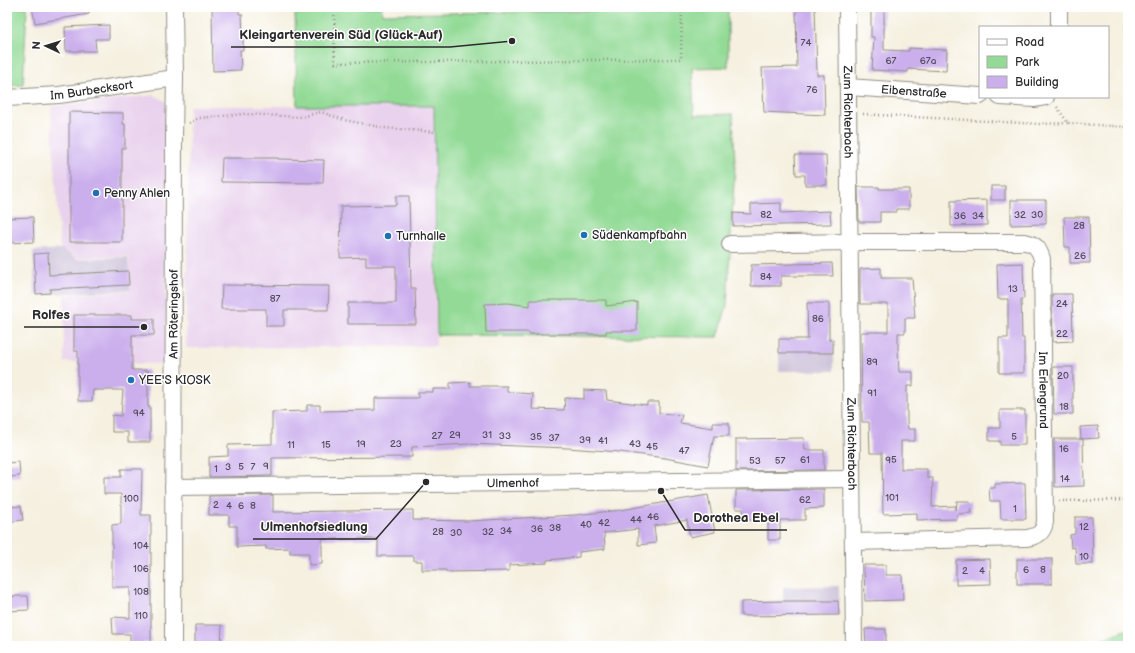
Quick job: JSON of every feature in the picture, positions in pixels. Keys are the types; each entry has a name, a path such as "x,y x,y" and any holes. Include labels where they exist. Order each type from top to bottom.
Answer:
{"street":[{"name":"Am Röteringshof","path":"173,646 174,7"},
{"name":"Zum Richterbach","path":"847,7 854,646"},
{"path":"1059,7 1059,26"},
{"name":"Im Burbecksort","path":"7,98 59,95 175,78"},
{"name":"Eibenstraße","path":"848,87 979,96"},
{"path":"1018,98 1051,101"},
{"path":"730,244 850,242"},
{"name":"Im Erlengrund","path":"850,242 1025,242 1032,243 1037,247 1042,259 1045,501 1044,527 1040,534 1034,537 853,542"},
{"name":"Ulmenhof","path":"173,487 852,479"}],"path":[{"path":"334,7 335,63 681,59 682,7"},
{"path":"1051,101 1068,123"},
{"path":"174,129 199,118 245,114 302,117 321,112 344,120 386,128 435,132"},
{"path":"848,114 1039,124 1068,123 1128,127"},
{"path":"1045,501 1128,500"}],"shaded area":[{"path":"534,7 638,7 638,10 534,12"},
{"path":"154,95 167,102 166,364 64,362 64,295 129,291 129,256 77,258 60,248 51,107"},
{"path":"189,106 434,106 436,346 186,348"},
{"path":"62,249 77,259 128,257 130,290 35,295 33,251"},
{"path":"779,338 834,339 834,371 779,371"},
{"path":"839,586 839,615 784,615 783,587"}],"green space":[{"path":"7,7 27,7 23,85 7,86"},
{"path":"295,7 381,7 382,14 638,10 638,7 728,7 728,67 692,68 694,115 733,114 735,165 727,305 718,337 437,335 434,106 297,106"},
{"path":"1128,629 1128,646 1083,646"}],"building":[{"path":"32,7 89,7 89,14 35,23"},
{"path":"212,7 239,7 239,14 242,14 243,37 243,50 240,50 241,70 213,71"},
{"path":"796,7 815,7 817,75 824,75 825,115 764,112 762,68 797,67"},
{"path":"871,7 884,7 884,50 909,51 909,48 947,50 946,71 908,69 908,72 872,70 874,37 871,37"},
{"path":"109,25 109,39 95,39 96,51 66,51 65,27"},
{"name":"Penny Ahlen","path":"69,112 123,113 123,124 125,124 125,148 122,148 122,242 69,242"},
{"path":"795,155 826,155 827,185 805,185 805,175 796,175"},
{"path":"222,158 324,160 323,183 221,182"},
{"path":"991,186 1005,186 1005,200 991,200"},
{"path":"858,187 909,189 909,209 896,209 896,212 880,212 880,222 859,222"},
{"path":"396,196 409,196 411,288 415,288 416,324 348,324 348,303 396,303 396,266 366,266 366,257 340,258 341,206 396,205"},
{"path":"987,200 987,225 951,226 951,201"},
{"path":"1011,200 1046,200 1046,224 1011,225"},
{"path":"781,203 781,213 830,211 831,224 733,226 733,213 751,214 751,204"},
{"path":"33,217 34,242 7,243 7,218"},
{"path":"1064,217 1089,217 1090,263 1070,263 1070,247 1065,247"},
{"path":"48,253 49,275 128,271 129,285 50,289 50,293 36,294 34,254"},
{"path":"832,263 833,276 781,276 781,286 751,286 751,265"},
{"path":"1023,263 1024,299 1021,299 1022,338 1024,338 1024,373 999,373 999,338 1008,338 1008,299 998,299 997,264"},
{"path":"881,268 881,278 912,278 915,318 905,318 905,333 898,333 898,349 899,372 913,372 913,386 907,386 907,421 908,429 915,429 915,441 901,441 901,469 927,469 927,478 933,478 932,507 956,506 956,510 957,501 970,501 971,513 957,514 957,519 917,520 917,513 883,514 882,453 870,453 869,422 862,422 861,332 888,332 888,304 860,304 860,269"},
{"path":"222,285 329,286 328,310 284,310 284,326 266,326 266,309 221,309"},
{"path":"1052,294 1072,294 1073,341 1053,342"},
{"path":"530,300 606,300 606,306 637,302 637,331 606,331 606,334 529,334 529,332 486,332 485,304 508,303 530,306"},
{"path":"807,303 829,303 829,340 833,340 833,353 779,353 779,339 808,339"},
{"path":"74,315 132,315 132,319 154,319 154,335 132,335 132,370 148,370 150,442 128,442 128,432 112,432 112,415 121,416 123,390 93,390 92,401 78,401 78,351 74,351"},
{"path":"1053,367 1073,367 1073,414 1054,414"},
{"path":"470,382 470,386 507,386 507,392 533,394 532,409 564,410 565,398 584,399 584,390 606,391 607,400 647,405 647,402 659,402 659,413 682,415 680,423 713,428 713,423 729,423 729,436 714,436 708,466 620,452 568,448 468,444 412,447 412,457 272,458 272,476 209,477 209,457 228,456 228,445 272,444 272,412 307,411 307,405 320,405 320,411 375,410 375,398 418,398 418,392 433,392 433,389 450,389 450,383"},
{"path":"1000,410 1025,410 1025,445 1000,445 1000,441 989,441 989,428 1000,428"},
{"path":"1098,426 1099,438 1081,439 1080,427"},
{"path":"804,438 805,450 824,450 824,470 736,471 736,439"},
{"path":"1054,439 1083,439 1084,486 1055,487"},
{"path":"19,462 20,476 7,477 7,463"},
{"path":"121,469 142,469 141,515 151,515 151,643 130,643 130,634 113,634 112,617 130,618 130,587 112,587 112,525 121,524 121,494 104,494 104,477 121,477"},
{"path":"1025,483 1026,519 1001,519 1000,501 990,501 989,488 995,488 995,484"},
{"path":"824,489 824,508 805,509 805,520 780,520 780,540 768,540 768,520 743,520 743,509 736,509 736,490"},
{"path":"273,495 273,512 413,510 413,520 469,521 575,515 621,510 708,495 715,532 690,537 687,520 654,526 656,543 638,545 638,529 604,533 605,549 579,552 579,557 547,560 547,563 509,565 509,571 446,572 446,570 422,570 422,561 414,561 414,556 378,556 378,539 322,539 322,564 309,565 309,553 290,553 290,548 266,549 266,546 237,547 237,526 229,526 229,515 209,515 209,496"},
{"path":"21,506 23,520 7,522 7,507"},
{"path":"1075,517 1092,517 1093,564 1076,564 1075,547 1071,548 1070,535 1075,534"},
{"path":"990,559 991,584 956,585 956,560"},
{"path":"1017,559 1052,559 1052,584 1017,584"},
{"path":"864,565 886,565 886,575 902,575 903,600 865,601"},
{"path":"28,596 29,610 7,611 7,597"},
{"path":"838,601 839,615 741,616 741,602"},
{"path":"195,625 222,625 221,646 195,646"},
{"path":"865,629 886,629 886,646 866,646"}],"place":[{"name":"Kleingartenverein Süd (Glück-Auf)","path":"512,41"},
{"name":"Penny Ahlen","path":"96,193"},
{"name":"Südenkampfbahn","path":"584,235"},
{"name":"Turnhalle","path":"388,236"},
{"name":"Rolfes","path":"144,327"},
{"name":"YEE'S KIOSK","path":"131,380"},
{"name":"Ulmenhofsiedlung","path":"426,482"},
{"name":"Dorothea Ebel","path":"661,491"}]}
